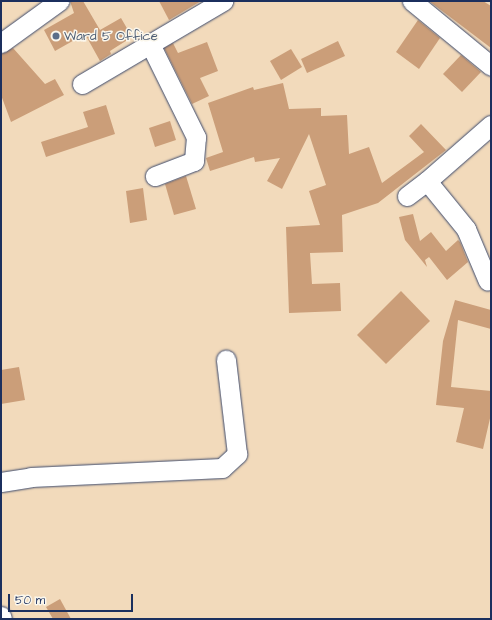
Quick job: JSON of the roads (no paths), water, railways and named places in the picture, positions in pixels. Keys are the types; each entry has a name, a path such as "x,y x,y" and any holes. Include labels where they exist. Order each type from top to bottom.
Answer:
{"street":[{"path":"1,43 59,1"},
{"path":"82,84 151,46 223,1"},
{"path":"412,1 491,66"},
{"path":"151,46 196,137 194,161 155,176"},
{"path":"407,196 427,181 491,125"},
{"path":"427,181 466,229 488,281"},
{"path":"1,482 30,477 222,468 237,454 226,360"}],"place":[{"name":"Ward 5 Office","path":"56,36"}]}
